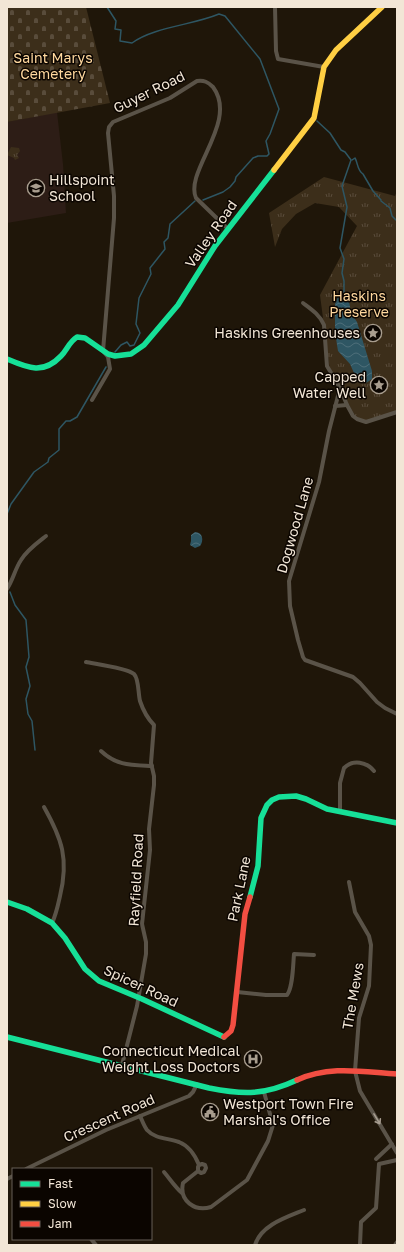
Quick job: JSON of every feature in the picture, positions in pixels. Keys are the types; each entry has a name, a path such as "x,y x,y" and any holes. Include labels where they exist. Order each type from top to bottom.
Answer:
{"street":[{"path":"276,7 276,51 278,59 324,68"},
{"name":"Valley Road","path":"7,359 29,368 43,368 62,355 71,341 77,337 85,338 103,351 115,356 131,354 137,350 160,327 185,296 209,254 314,118 324,68 336,50 381,7"},
{"name":"Guyer Road","path":"103,351 114,218 114,196 108,133 112,122 170,98 197,81 202,80 210,84 218,99 218,121 216,130 198,174 194,193 196,198 228,229"},
{"path":"302,302 318,314 322,320 324,325 328,366 354,416 357,419 366,422 397,412"},
{"path":"92,400 110,369 108,358 103,351"},
{"name":"Dogwood Lane","path":"340,388 319,482 289,581 290,606 298,640 305,660 353,676 377,702 397,714"},
{"path":"335,406 347,405"},
{"path":"7,589 21,560 33,545 46,536"},
{"name":"Rayfield Road","path":"86,662 122,669 133,673 136,677 141,702 145,713 154,725 152,766 154,785 149,829 150,850 142,924 147,948 138,998 122,1065"},
{"path":"101,751 110,759 118,762 130,765 152,766"},
{"path":"340,811 340,783 344,768 352,763 359,763 368,766 374,771"},
{"name":"Park Lane","path":"221,1036 228,1035 232,1031 235,1017 244,918 257,870 260,821 264,810 274,799 288,796 303,798 323,807 397,823"},
{"path":"44,807 60,838 64,855 63,884 52,923"},
{"name":"The Mews","path":"349,882 354,912 369,936 371,945 369,986 359,1018 355,1071 360,1091 397,1153"},
{"name":"Spicer Road","path":"7,902 27,909 52,923 65,938 85,969 103,984 138,998 221,1036"},
{"path":"237,992 266,995 287,995 291,985 294,954 314,955"},
{"path":"7,1038 235,1093 264,1092 321,1072 338,1070 397,1074"},
{"name":"Crescent Road","path":"33,1167 106,1130 189,1096 197,1084"},
{"path":"164,1172 193,1207 200,1209 212,1206 247,1180 268,1141 273,1125 264,1092"},
{"path":"140,1116 147,1130 159,1137 179,1142 187,1147 192,1152 199,1165 198,1171 183,1183 174,1183"},
{"path":"376,1159 392,1144"},
{"path":"360,1245 361,1222 376,1208 379,1164 397,1160"},
{"path":"198,1171 202,1173 206,1170 205,1165 199,1165"},
{"path":"182,1193 183,1183"},
{"path":"255,1245 261,1234 271,1226 304,1210"}],"shaded area":[{"name":"Hillspoint School","path":"57,112 63,164 66,213 7,223 7,122"}],"green space":[{"name":"Saint Marys Cemetery","path":"7,7 86,7 110,103 7,122"},
{"path":"11,147 19,148 20,151 17,155 19,158 15,160 7,155"},
{"name":"Haskins Preserve","path":"324,177 395,196 397,191 397,412 371,422 357,419 330,371 320,295 357,226 339,207 315,203 296,214 282,229 275,247 269,213"}],"water":[{"path":"340,292 348,295 351,313 357,322 372,371 372,379 366,383 358,382 350,364 338,351 335,331 335,304"},
{"path":"195,532 200,533 202,539 200,546 195,548 190,545 191,535"}],"waterway":[{"path":"107,7 116,21 115,29 121,30 120,41 132,43 151,33 219,14 225,16 260,59 279,109 266,141 269,154 267,156 258,156 253,158 236,177 235,181 230,187 223,192 203,200"},
{"path":"317,121 330,133 341,150 345,152 351,160 342,186 347,207 340,248 344,259 342,273 344,293"},
{"path":"352,160 355,158 360,171 373,191 381,200"},
{"path":"115,352 121,345 127,342 130,346 134,345 140,333 136,324 139,298 151,274 150,268 165,249 164,242 168,238 170,224 195,201"},
{"path":"381,201 390,208 392,216 397,221"},
{"path":"7,514 11,504 34,472 48,462 49,458 59,450 59,429 66,421 70,421 77,417 106,367"},
{"path":"10,592 15,605 26,620 29,657 26,667 30,686 26,699 28,714 32,721 35,750"}],"traffic: fast":[{"path":"7,359 29,367 42,368 48,366 61,356 72,341 77,337 85,338 108,354 115,356 131,354 144,345 178,305 215,246 274,170"},
{"path":"250,897 258,866 261,818 267,805 272,800 279,797 296,796 327,809 397,823"},
{"path":"7,902 27,909 52,923 65,938 85,969 99,981 224,1037"},
{"path":"7,1037 209,1088 233,1092 254,1092 275,1089 297,1080"}],"traffic: slow":[{"path":"274,170 314,118 324,67 336,50 382,7"}],"traffic: jam":[{"path":"224,1037 231,1031 233,1025 245,914 250,897"},
{"path":"297,1080 309,1075 334,1071 397,1074"}],"place":[{"name":"Hillspoint School","path":"36,188"},
{"name":"Haskins Greenhouses","path":"373,333"},
{"name":"Capped Water Well","path":"379,385"},
{"name":"Connecticut Medical Weight Loss Doctors","path":"253,1059"},
{"name":"Westport Town Fire Marshal's Office","path":"210,1112"}]}
